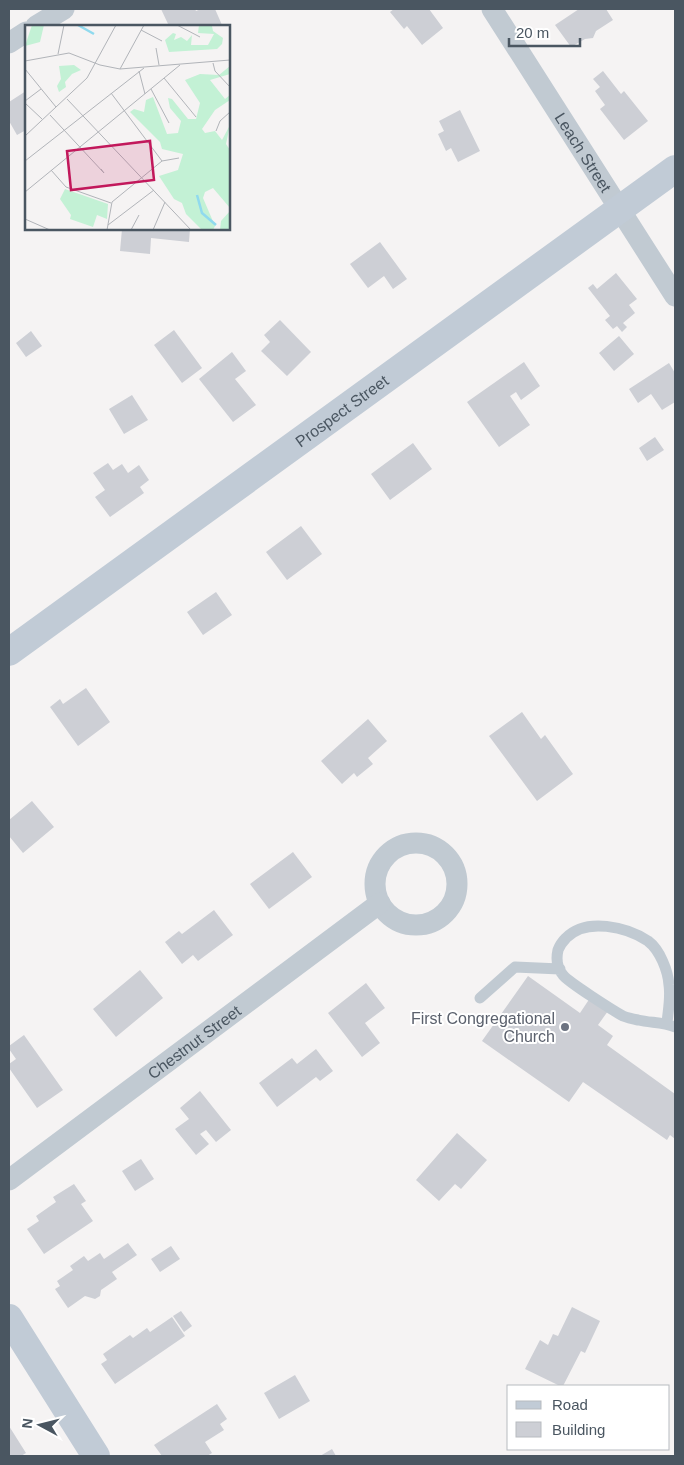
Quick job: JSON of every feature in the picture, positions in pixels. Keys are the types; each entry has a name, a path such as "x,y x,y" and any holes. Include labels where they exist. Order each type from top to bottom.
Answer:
{"street":[{"path":"38,25 64,9"},
{"name":"Leach Street","path":"492,9 675,296"},
{"path":"9,43 25,33"},
{"name":"Prospect Street","path":"9,652 675,169"},
{"name":"Chestnut Street","path":"9,1180 380,904"},
{"path":"9,1318 96,1456"}],"lane":[{"path":"587,926 603,926 636,935 649,942 658,952 664,967 669,983 671,1025 624,1016 563,976 560,968 556,960 560,945 572,931 587,926"},
{"path":"480,998 515,966 560,968"}],"building":[{"path":"161,9 195,9 196,11 215,9 222,25 169,25"},
{"path":"394,9 429,9 443,28 422,45 407,26 404,29 390,12"},
{"path":"579,9 606,9 613,20 596,31 593,38 585,39 571,47 555,25"},
{"path":"603,71 621,94 624,91 648,121 624,140 600,109 605,105 595,91 600,87 593,79"},
{"path":"25,92 25,131 17,135 9,121 9,102"},
{"path":"460,110 480,151 458,162 451,148 446,151 438,134 444,131 439,121"},
{"path":"122,230 190,230 189,242 151,238 150,254 120,251"},
{"path":"380,242 407,279 393,289 384,276 368,288 350,264"},
{"path":"616,273 637,299 629,305 635,313 623,323 627,327 622,332 617,326 613,329 605,320 610,316 588,288 593,284 597,289"},
{"path":"280,320 311,352 287,376 261,351 270,342 264,335"},
{"path":"174,330 202,368 182,383 154,345"},
{"path":"31,331 42,346 26,357 16,343"},
{"path":"619,336 634,354 614,371 599,353"},
{"path":"232,352 246,371 235,379 256,405 233,422 199,379"},
{"path":"524,362 540,386 521,400 516,392 510,396 530,425 499,447 467,402"},
{"path":"669,363 675,373 675,402 662,410 651,394 638,403 629,389"},
{"path":"132,395 148,420 124,434 109,409"},
{"path":"655,437 664,450 647,461 639,448"},
{"path":"413,443 432,469 390,500 371,474"},
{"path":"108,463 113,470 122,464 128,473 139,465 149,480 140,487 144,493 110,517 95,497 105,490 93,473"},
{"path":"301,526 322,554 287,580 266,552"},
{"path":"216,592 232,615 203,635 187,612"},
{"path":"86,688 110,722 78,746 50,707 60,699 63,704"},
{"path":"522,712 541,739 545,735 573,774 537,801 489,736"},
{"path":"368,719 387,741 368,758 373,764 357,777 354,773 342,784 321,761"},
{"path":"32,801 54,827 23,853 9,836 9,820"},
{"path":"293,852 312,877 269,909 250,884"},
{"path":"214,910 233,935 198,961 193,955 182,964 165,942 179,931 182,934"},
{"path":"140,970 163,998 116,1037 93,1009"},
{"path":"528,976 580,1013 590,998 608,1011 598,1025 613,1036 607,1045 675,1094 675,1139 670,1135 667,1140 583,1082 569,1102 482,1041"},
{"path":"366,983 385,1008 365,1023 380,1043 362,1057 328,1013"},
{"path":"24,1035 63,1090 37,1108 9,1068 9,1064 16,1059 9,1046"},
{"path":"316,1049 333,1071 320,1081 316,1077 277,1107 259,1083 292,1058 297,1064"},
{"path":"200,1091 231,1130 216,1142 206,1130 200,1134 209,1144 196,1155 175,1129 189,1119 180,1108"},
{"path":"457,1133 487,1160 461,1189 455,1184 439,1201 416,1180"},
{"path":"141,1159 154,1179 135,1191 122,1171"},
{"path":"74,1184 86,1201 81,1204 93,1221 44,1254 27,1229 39,1221 36,1216 56,1202 53,1197"},
{"path":"128,1243 137,1255 112,1272 117,1279 101,1290 100,1296 95,1299 85,1296 68,1308 55,1289 60,1286 57,1281 73,1270 70,1266 84,1256 88,1261 100,1253 104,1259"},
{"path":"171,1246 180,1259 160,1272 151,1259"},
{"path":"572,1307 600,1321 585,1353 581,1351 564,1385 558,1385 525,1369 540,1340 548,1345 553,1334 558,1336"},
{"path":"181,1311 192,1326 184,1332 173,1316"},
{"path":"172,1317 185,1336 115,1384 101,1364 107,1360 103,1354 130,1335 133,1338 147,1328 150,1332"},
{"path":"295,1375 310,1401 279,1419 264,1393"},
{"path":"217,1404 227,1419 220,1424 224,1430 205,1442 212,1453 207,1456 162,1456 154,1445"},
{"path":"9,1426 26,1453 21,1456 9,1456"},
{"path":"332,1449 336,1456 320,1456"}],"place":[{"name":"First Congregational Church","path":"565,1027"}]}
